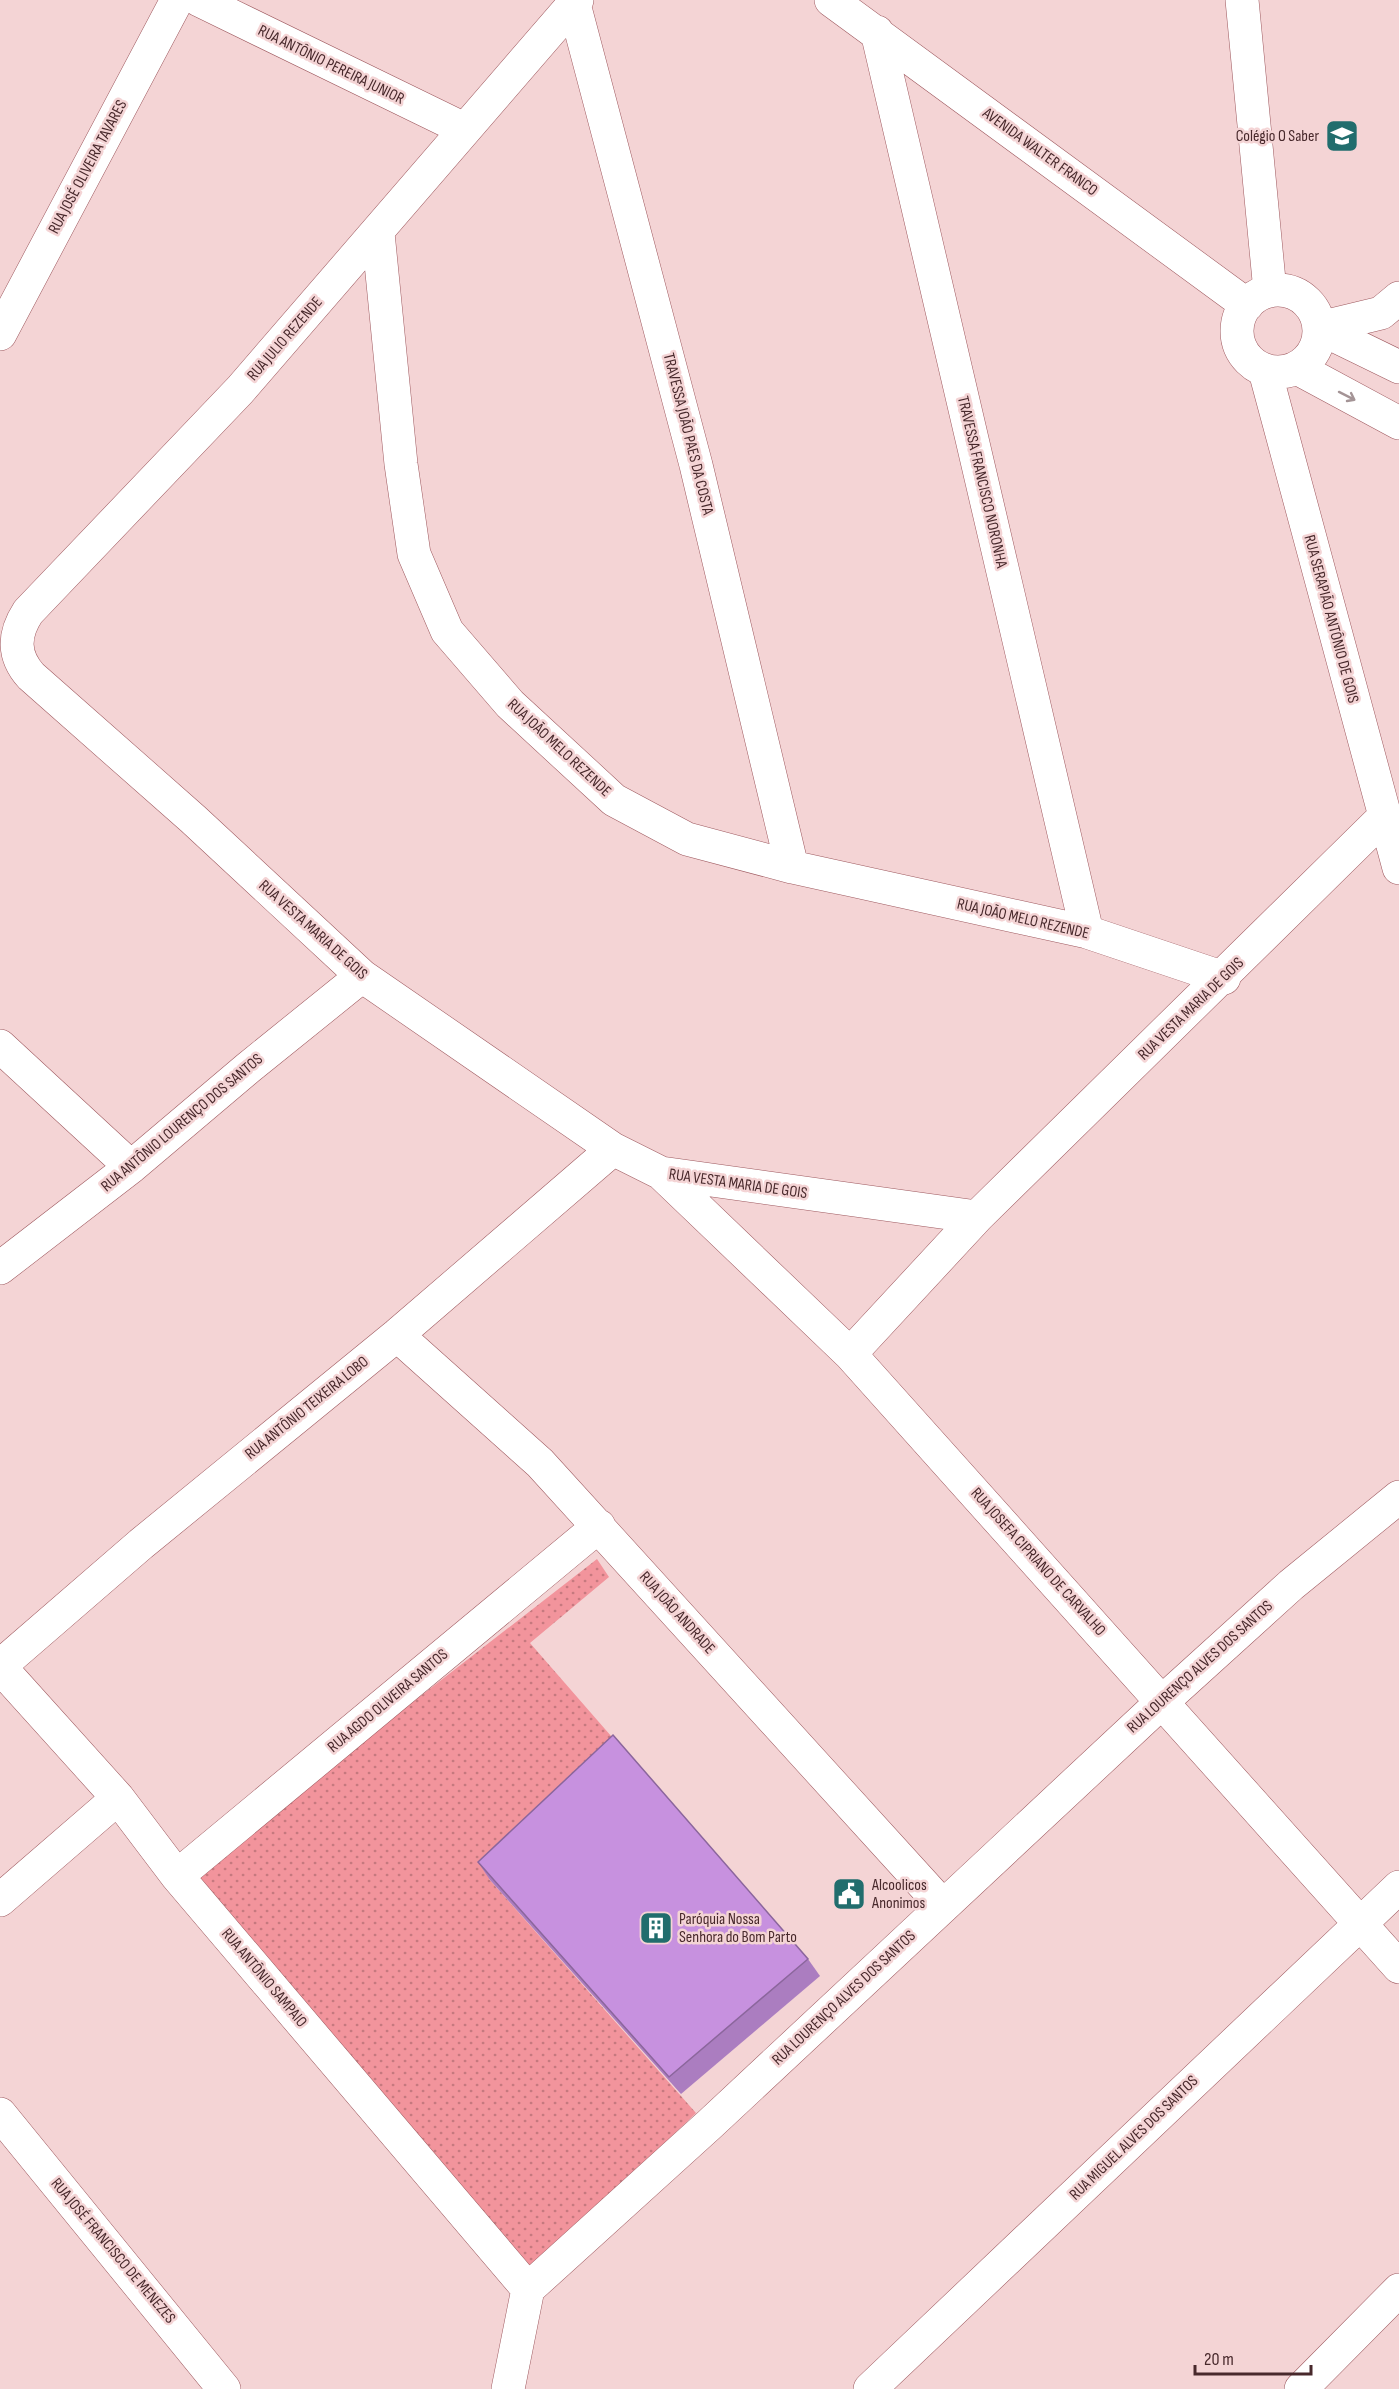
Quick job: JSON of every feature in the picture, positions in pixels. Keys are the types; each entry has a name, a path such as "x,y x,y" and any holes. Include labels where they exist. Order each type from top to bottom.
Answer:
{"street":[{"name":"RUA JOSÉ OLIVEIRA TAVARES","path":"0,334 177,0"},
{"name":"RUA ANTÔNIO PEREIRA JUNIOR","path":"199,0 464,129"},
{"name":"AVENIDA WALTER FRANCO","path":"831,0 1258,298"},
{"path":"1242,0 1258,298"},
{"name":"RUA JULIO REZENDE","path":"31,676 22,666 16,644 21,623 28,612 232,398 378,233 464,129 575,2"},
{"name":"TRAVESSA JOÃO PAES DA COSTA","path":"575,2 696,465 792,867"},
{"name":"TRAVESSA FRANCISCO NORONHA","path":"877,32 1087,932"},
{"name":"RUA JOÃO MELO REZENDE","path":"378,233 401,464 414,554 447,631 510,704 614,800 687,839 792,867 1087,932 1224,978"},
{"path":"1281,369 1309,358 1317,344 1319,328 1315,313 1305,300 1284,291 1258,298 1239,319 1238,335 1242,350 1252,363 1281,369 1399,423"},
{"path":"1319,328 1381,313 1399,298"},
{"path":"1319,328 1399,368"},
{"name":"RUA SERAPIÃO ANTÔNIO DE GOIS","path":"1281,369 1384,817 1399,867"},
{"name":"RUA VESTA MARIA DE GOIS","path":"31,676 193,819 362,976 614,1149 661,1173 977,1217 1224,978 1384,817"},
{"name":"RUA ANTÔNIO LOURENÇO DOS SANTOS","path":"0,1268 131,1167 362,976"},
{"path":"0,1046 131,1167"},
{"name":"RUA ANTÔNIO TEIXEIRA LOBO","path":"0,1666 141,1544 397,1335 614,1149"},
{"name":"RUA JOSEFA CIPRIANO DE CARVALHO","path":"661,1173 850,1353 1399,1967"},
{"path":"850,1353 977,1217"},
{"name":"RUA JOÃO ANDRADE","path":"397,1335 540,1463 943,1906"},
{"name":"RUA LOURENÇO ALVES DOS SANTOS","path":"528,2289 710,2124 1162,1701 1291,1586 1399,1497"},
{"name":"RUA AGDO OLIVEIRA SANTOS","path":"177,1876 598,1526"},
{"name":"RUA ANTÔNIO SAMPAIO","path":"0,1666 118,1798 177,1876 528,2289"},
{"path":"0,1900 118,1798"},
{"name":"RUA MIGUEL ALVES DOS SANTOS","path":"870,2389 1399,1887"},
{"name":"RUA JOSÉ FRANCISCO DE MENEZES","path":"0,2114 224,2389"},
{"path":"508,2389 528,2289"},
{"path":"1301,2389 1399,2290"}],"shaded area":[{"path":"597,1559 609,1577 530,1643 625,1752 489,1879 696,2113 533,2269 184,1880"}],"building":[{"name":"Paróquia Nossa Senhora do Bom Parto","path":"613,1735 808,1959 669,2077 478,1862"}],"place":[{"name":"Colégio O Saber","path":"1342,136"},
{"name":"Alcoolicos Anonimos","path":"849,1894"},
{"name":"Paróquia Nossa Senhora do Bom Parto","path":"656,1928"}]}
